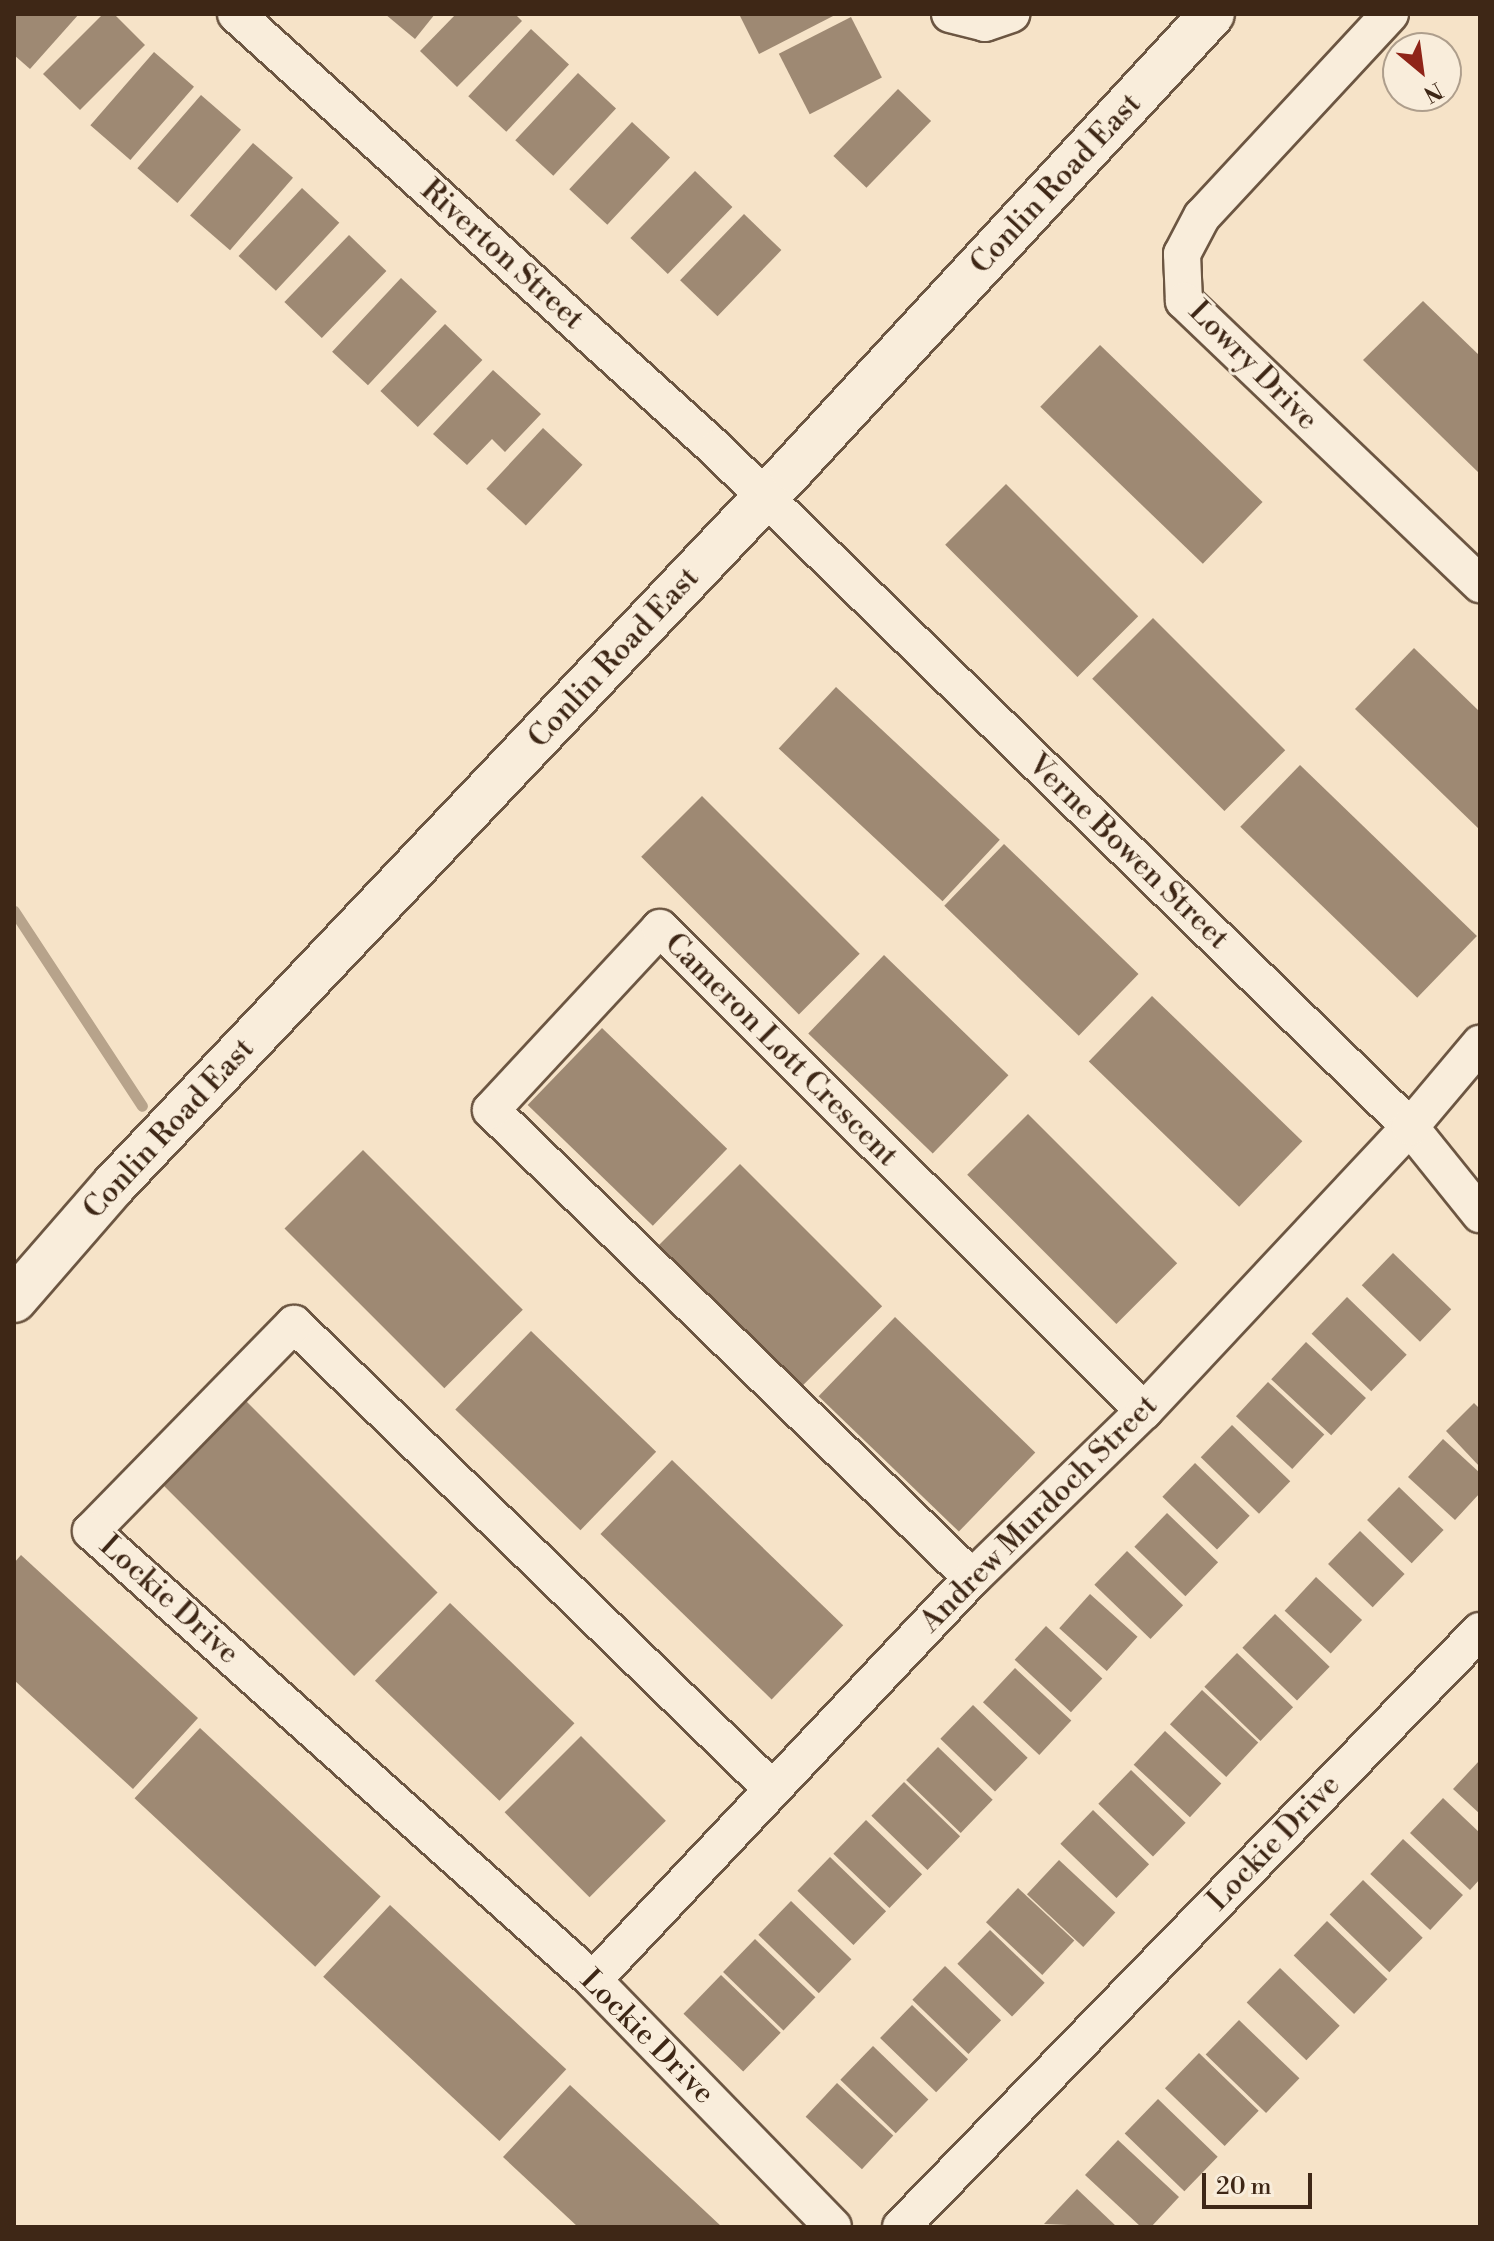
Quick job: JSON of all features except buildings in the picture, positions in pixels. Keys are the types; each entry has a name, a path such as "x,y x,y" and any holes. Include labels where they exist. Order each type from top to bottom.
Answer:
{"street":[{"name":"Riverton Street","path":"236,14 765,498"},
{"path":"950,14 985,23 1011,14"},
{"name":"Conlin Road East","path":"14,1300 114,1185 765,498 1212,14"},
{"name":"Lowry Drive","path":"1390,14 1202,216 1182,254 1184,301 1480,584"},
{"name":"Verne Bowen Street","path":"765,498 1410,1127 1480,1214"},
{"name":"Cameron Lott Crescent","path":"972,1578 491,1110 660,928 1144,1411"},
{"name":"Andrew Murdoch Street","path":"593,1980 770,1787 972,1578 1144,1411 1410,1127 1480,1044"},
{"name":"Lockie Drive","path":"770,1787 294,1324 91,1531 593,1980 833,2227"},
{"name":"Lockie Drive","path":"901,2227 1480,1631"}],"waterway":[{"path":"14,911 142,1106"}]}
